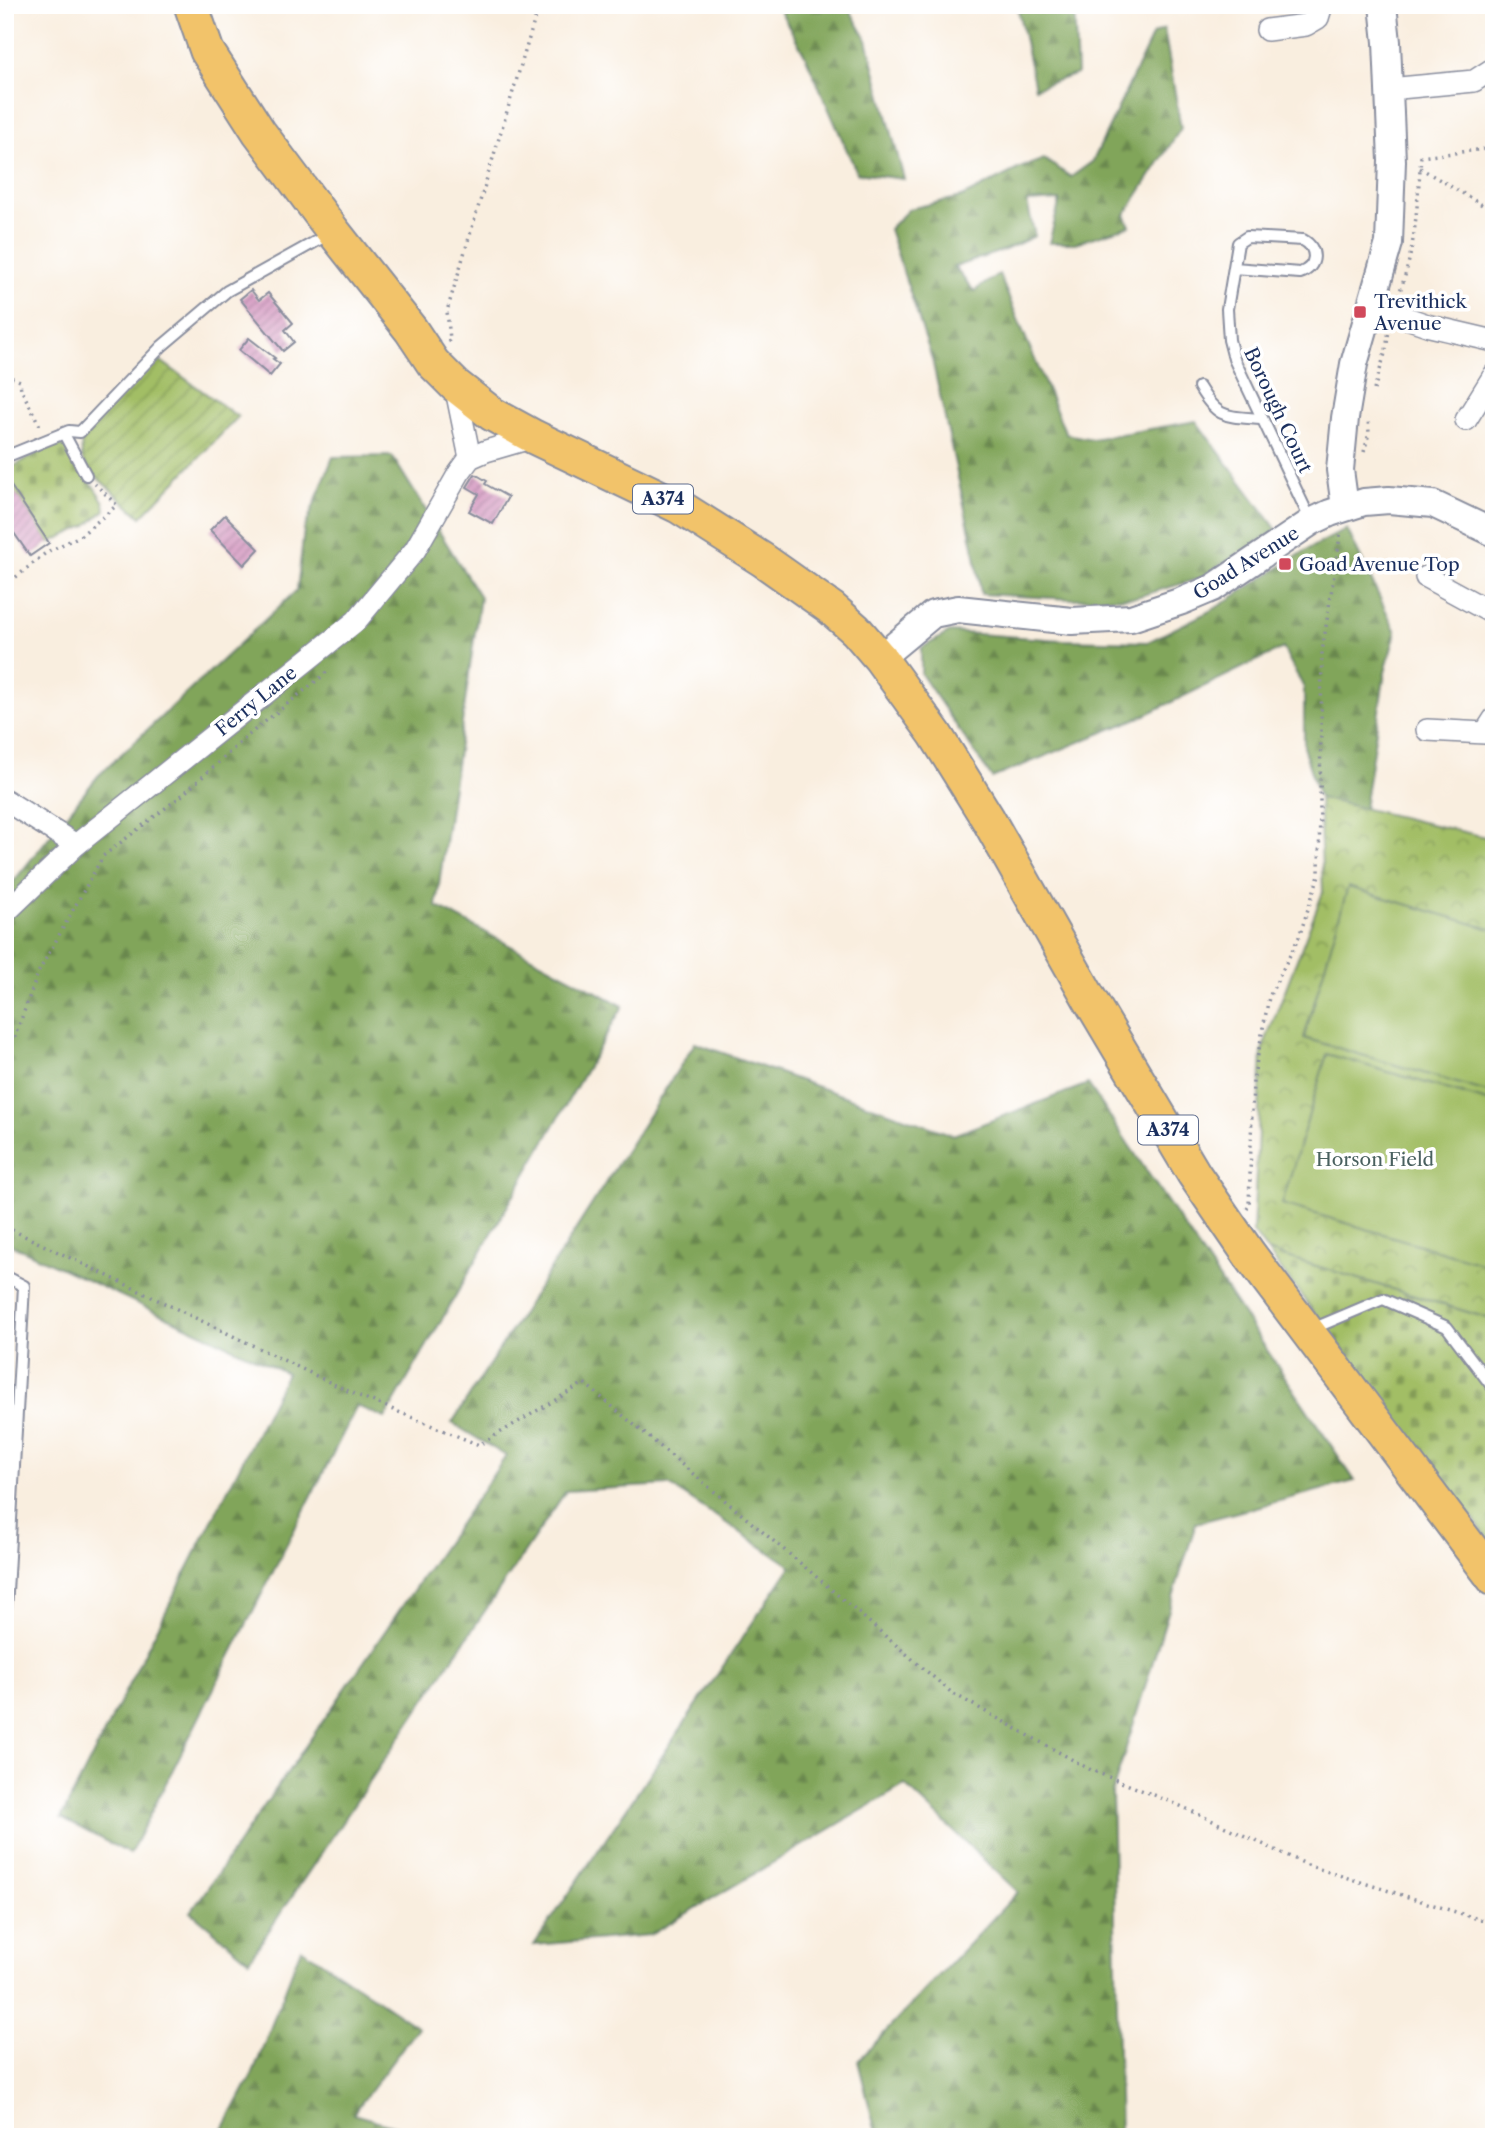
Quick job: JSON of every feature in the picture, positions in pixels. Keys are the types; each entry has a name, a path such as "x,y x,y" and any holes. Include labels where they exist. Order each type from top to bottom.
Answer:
{"main road":[{"name":"A374","path":"191,5 208,51 259,132 444,374 492,414 534,438 678,506 763,560 831,608 856,630 880,658 935,734 988,819 1089,998 1194,1174 1306,1332 1494,1579"}],"street":[{"path":"1267,30 1306,25 1318,18 1322,5"},
{"path":"1345,508 1340,470 1341,443 1354,364 1389,243 1392,191 1383,5"},
{"path":"1389,89 1474,81 1494,68"},
{"path":"1372,306 1430,326 1491,335"},
{"path":"444,374 470,458 534,438"},
{"path":"1466,420 1494,375"},
{"name":"Ferry Lane","path":"5,913 76,845 356,621 415,550 470,458"},
{"name":"Goad Avenue","path":"880,658 933,614 958,609 1072,621 1130,618 1213,588 1311,522 1364,502 1390,500 1433,504 1494,533"},
{"path":"1426,577 1494,614"},
{"path":"1427,730 1485,733 1494,719"},
{"path":"5,800 76,845"}],"lane":[{"path":"5,457 69,431 80,432 162,346 227,291 333,231"},
{"name":"Borough Court","path":"1234,268 1300,273 1307,271 1315,256 1310,244 1303,240 1247,237 1238,243 1227,309 1228,340 1239,373 1311,522"},
{"path":"1199,387 1215,411 1234,417 1261,419"},
{"path":"64,433 86,475"},
{"path":"5,1276 24,1286 5,1628"},
{"path":"1306,1332 1383,1299 1447,1327 1494,1389"}],"path":[{"path":"444,374 443,347 450,339 447,311 539,5"},
{"path":"1489,5 1494,47"},
{"path":"1420,168 1494,212"},
{"path":"5,375 20,382 47,439"},
{"path":"5,586 47,552 80,536 117,505 86,475"},
{"path":"1232,1228 1249,1206 1253,1082 1269,997 1299,937 1319,875 1322,652 1345,508"},
{"path":"5,1064 38,973 103,856 180,797 252,732 326,674 332,663"},
{"path":"5,1229 350,1392 479,1444 584,1383 952,1693 1091,1770 1174,1803 1310,1866 1494,1924"}],"green space":[{"path":"777,5 847,5 867,40 904,179 857,173 805,55"},
{"path":"1017,5 1074,5 1077,74 1035,88"},
{"path":"1164,29 1181,128 1125,215 1130,226 1075,243 1049,243 1060,200 1027,202 1035,236 1007,249 954,267 974,291 999,274 1066,434 1092,439 1196,421 1277,530 1198,579 1136,597 1072,599 981,594 932,359 889,229 909,209 962,197 1044,159 1071,177 1093,161 1153,34"},
{"path":"154,356 238,417 141,517 91,472 82,459 81,438"},
{"path":"52,445 67,447 104,502 105,510 86,526 49,543 5,479 5,471"},
{"path":"392,456 480,597 436,906 623,1006 385,1418 357,1406 130,1854 61,1818 287,1373 5,1242 5,892 98,776 297,590 304,530 333,457"},
{"path":"1347,529 1396,632 1385,672 1364,809 1319,798 1304,750 1304,688 1283,648 1145,715 992,778 921,674 921,648 950,632 1061,640 1148,642 1214,609 1308,549"},
{"name":"Horson Field","path":"1319,798 1494,839 1494,1320 1267,1251 1253,1232 1262,1050 1323,892"},
{"path":"1348,887 1494,930 1494,1094 1304,1038"},
{"path":"695,1043 953,1135 1088,1084 1355,1481 1196,1523 1112,1793 1120,2137 877,2137 858,2061 1018,1892 905,1785 650,1935 534,1945 791,1566 669,1485 566,1491 249,1960 191,1912 506,1456 452,1423"},
{"path":"1327,1054 1494,1103 1494,1267 1282,1204"},
{"path":"1267,1251 1494,1320 1494,1546"},
{"path":"301,1948 418,2027 353,2114 433,2137 219,2137 254,2071"}],"building":[{"path":"251,290 259,300 268,293 293,323 285,330 294,342 283,351 240,299"},
{"path":"249,338 280,364 270,376 239,350"},
{"path":"475,474 487,481 485,484 508,497 493,524 469,511 479,494 467,487"},
{"path":"5,477 49,543 30,556 5,520"},
{"path":"225,515 259,549 244,565 210,530"}],"place":[{"name":"Trevithick Avenue","path":"1360,312"},
{"name":"Goad Avenue Top","path":"1285,564"}]}
